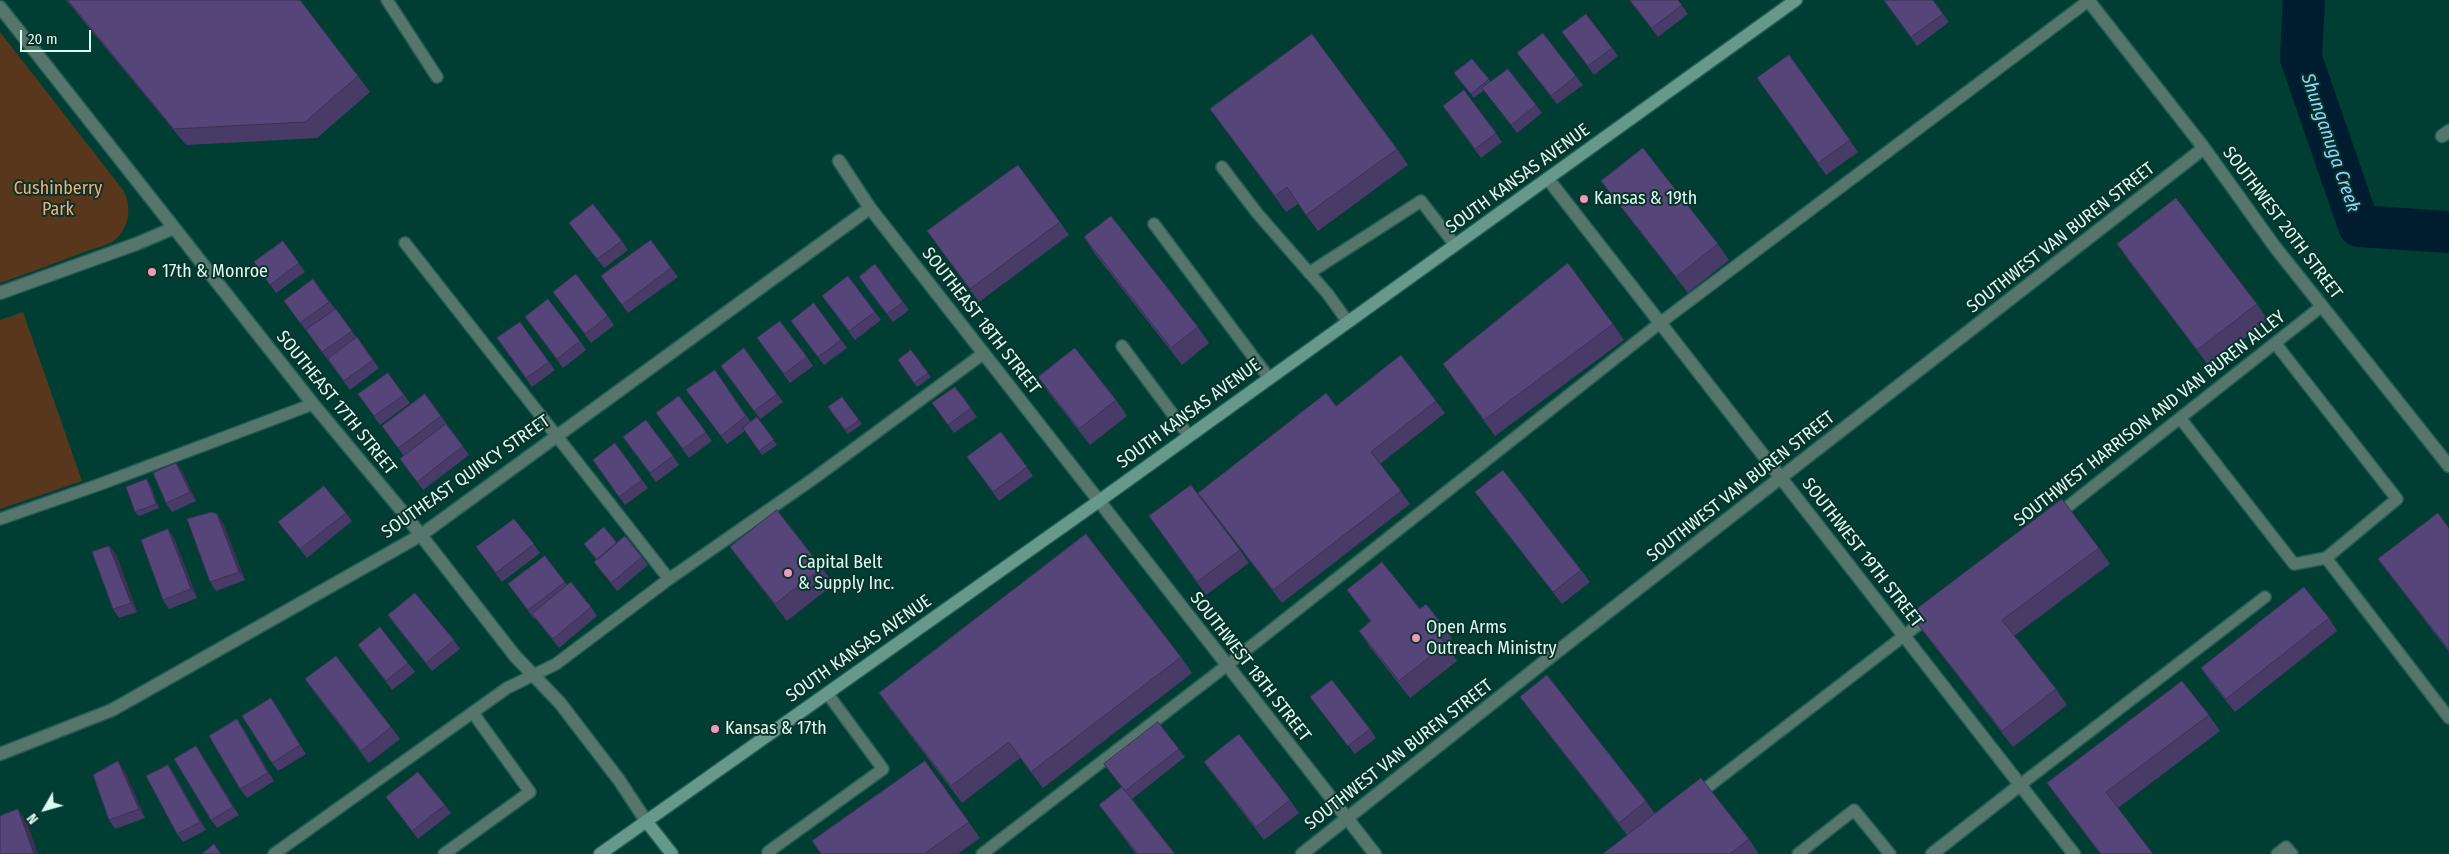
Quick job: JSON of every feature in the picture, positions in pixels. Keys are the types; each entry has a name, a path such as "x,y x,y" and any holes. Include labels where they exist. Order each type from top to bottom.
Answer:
{"main road":[{"name":"SOUTH KANSAS AVENUE","path":"600,854 1189,436 1796,0"},
{"path":"646,821 672,854"}],"street":[{"name":"SOUTHWEST 20TH STREET","path":"2088,0 2204,148 2275,247 2448,463"},
{"name":"SOUTHEAST 17TH STREET","path":"0,7 313,404 421,535 515,656 560,703 620,780 646,821"},
{"name":"SOUTHWEST VAN BUREN STREET","path":"1302,854 1549,658 2204,148"},
{"name":"SOUTHEAST 18TH STREET","path":"839,160 870,208 1099,500"},
{"name":"SOUTHWEST 19TH STREET","path":"1548,179 2074,854"},
{"name":"SOUTHEAST QUINCY STREET","path":"0,754 112,710 421,535 870,208"},
{"path":"0,293 136,244 174,228"},
{"name":"SOUTHWEST 18TH STREET","path":"1099,500 1226,666 1375,854"},
{"path":"1932,854 2020,785"}],"lane":[{"path":"387,0 437,78"},
{"path":"982,854 1226,666 1660,323 2088,0"},
{"path":"1222,167 1256,213 1309,273 1348,322"},
{"path":"1309,273 1422,201 1455,245"},
{"path":"1154,224 1269,378"},
{"path":"404,242 668,579"},
{"name":"SOUTHWEST HARRISON AND VAN BUREN ALLEY","path":"2050,521 2322,306"},
{"path":"2180,418 2294,564 2326,558 2397,500 2275,343"},
{"path":"1122,346 1189,436"},
{"path":"274,854 507,688 556,664 668,579 813,479 984,353"},
{"path":"0,518 98,485 313,404"},
{"path":"2326,558 2449,718"},
{"path":"2020,785 2265,596"},
{"path":"1684,806 1943,606"},
{"path":"770,854 768,852 883,769 827,693"},
{"path":"444,854 530,792 473,713"},
{"path":"1798,854 1854,810 1890,854"},
{"path":"2277,854 2286,847 2292,854"}],"green space":[{"name":"Cushinberry Park","path":"0,32 123,190 128,203 128,216 121,234 105,245 0,283"},
{"path":"23,312 82,481 0,509 0,320"}],"building":[{"path":"68,0 300,0 358,76 305,122 174,129"},
{"path":"1630,0 1678,0 1682,5 1652,28"},
{"path":"1884,0 1933,0 1943,14 1911,37"},
{"path":"1586,14 1612,48 1588,66 1562,32"},
{"path":"1543,33 1576,76 1551,96 1517,53"},
{"path":"1312,34 1397,149 1306,215 1287,187 1275,196 1210,109"},
{"path":"1789,55 1850,140 1818,163 1757,78"},
{"path":"1472,59 1489,79 1471,94 1454,73"},
{"path":"1508,69 1536,105 1511,125 1482,88"},
{"path":"1464,90 1496,133 1475,149 1443,106"},
{"path":"1643,148 1718,244 1676,277 1601,181"},
{"path":"1018,165 1060,222 970,289 927,231"},
{"path":"2176,198 2257,304 2197,350 2117,244"},
{"path":"593,204 622,241 597,259 569,223"},
{"path":"1111,216 1198,327 1171,348 1084,237"},
{"path":"651,240 671,268 622,305 601,276"},
{"path":"283,241 299,263 270,285 254,262"},
{"path":"1568,263 1613,324 1484,420 1443,364"},
{"path":"875,264 903,302 887,314 859,277"},
{"path":"576,274 608,316 585,334 553,292"},
{"path":"848,276 875,312 849,331 822,296"},
{"path":"313,279 329,302 300,323 284,301"},
{"path":"548,299 580,341 557,359 525,317"},
{"path":"814,303 841,340 818,357 791,321"},
{"path":"336,309 352,331 322,352 306,330"},
{"path":"780,321 807,357 784,374 757,338"},
{"path":"520,322 549,362 526,378 497,338"},
{"path":"357,337 373,360 344,381 328,359"},
{"path":"744,348 777,394 754,411 721,366"},
{"path":"1075,348 1116,400 1079,429 1038,377"},
{"path":"911,350 928,373 914,383 898,360"},
{"path":"1401,355 1436,401 1371,452 1401,491 1273,590 1198,493 1326,393 1336,406"},
{"path":"715,370 746,416 721,436 686,390"},
{"path":"388,373 404,395 374,416 358,394"},
{"path":"955,387 971,408 948,425 932,403"},
{"path":"425,394 441,416 398,448 382,426"},
{"path":"679,396 706,432 683,449 656,413"},
{"path":"842,397 859,420 845,430 828,407"},
{"path":"757,417 774,440 759,451 743,428"},
{"path":"646,420 673,456 650,473 623,437"},
{"path":"446,424 463,446 417,482 400,459"},
{"path":"1001,432 1027,467 993,492 967,457"},
{"path":"615,443 642,480 619,497 593,460"},
{"path":"176,463 190,492 166,503 153,473"},
{"path":"1503,470 1581,570 1553,592 1475,492"},
{"path":"147,479 156,504 135,512 126,487"},
{"path":"1191,485 1240,550 1197,582 1149,516"},
{"path":"324,486 346,513 300,549 278,522"},
{"path":"2062,499 2099,548 2002,620 2056,689 2002,731 1910,614"},
{"name":"Capital Belt & Supply Inc.","path":"777,510 822,568 775,604 730,547"},
{"path":"212,512 217,514 239,572 210,582 187,519"},
{"path":"2438,513 2449,528 2449,650 2378,559"},
{"path":"514,519 534,544 496,573 476,547"},
{"path":"604,527 617,543 597,560 584,544"},
{"path":"168,529 191,589 163,600 141,540"},
{"path":"1086,534 1181,657 1031,772 1009,742 951,786 879,693"},
{"path":"625,536 642,557 611,583 594,562"},
{"path":"109,546 131,603 113,609 92,552"},
{"path":"545,556 565,582 528,610 508,584"},
{"name":"Open Arms Outreach Ministry","path":"1382,562 1420,609 1426,604 1441,623 1433,629 1446,644 1399,681 1359,631 1371,621 1347,590"},
{"path":"571,582 591,607 553,639 532,614"},
{"path":"2304,587 2329,618 2226,699 2201,668"},
{"path":"415,593 454,640 426,663 388,615"},
{"path":"380,627 408,663 386,681 358,645"},
{"path":"336,656 391,727 361,751 305,679"},
{"path":"1547,675 1646,801 1619,823 1520,697"},
{"path":"1332,680 1370,729 1348,746 1310,697"},
{"path":"2182,681 2209,715 2106,792 2153,854 2101,854 2047,783"},
{"path":"271,698 300,745 272,763 242,716"},
{"path":"237,719 268,773 240,789 209,736"},
{"path":"1158,722 1179,749 1125,791 1104,764"},
{"path":"1239,734 1290,800 1256,827 1204,762"},
{"path":"196,746 233,807 211,820 174,759"},
{"path":"118,761 139,809 109,820 93,775"},
{"path":"925,761 969,822 924,854 821,854 812,841"},
{"path":"168,765 200,822 177,834 146,776"},
{"path":"418,772 445,805 412,831 386,797"},
{"path":"1701,778 1749,839 1730,854 1603,854"},
{"path":"1122,787 1175,854 1138,854 1099,805"},
{"path":"18,809 34,854 0,854 0,816"},
{"path":"214,844 221,854 202,854"}],"waterway":[{"name":"Shunganuga Creek","path":"2304,0 2301,58 2359,226 2449,232"}],"place":[{"name":"Kansas & 19th","path":"1584,199"},
{"name":"17th & Monroe","path":"152,272"},
{"name":"Capital Belt & Supply Inc.","path":"788,573"},
{"name":"Open Arms Outreach Ministry","path":"1416,638"},
{"name":"Kansas & 17th","path":"715,729"}]}
